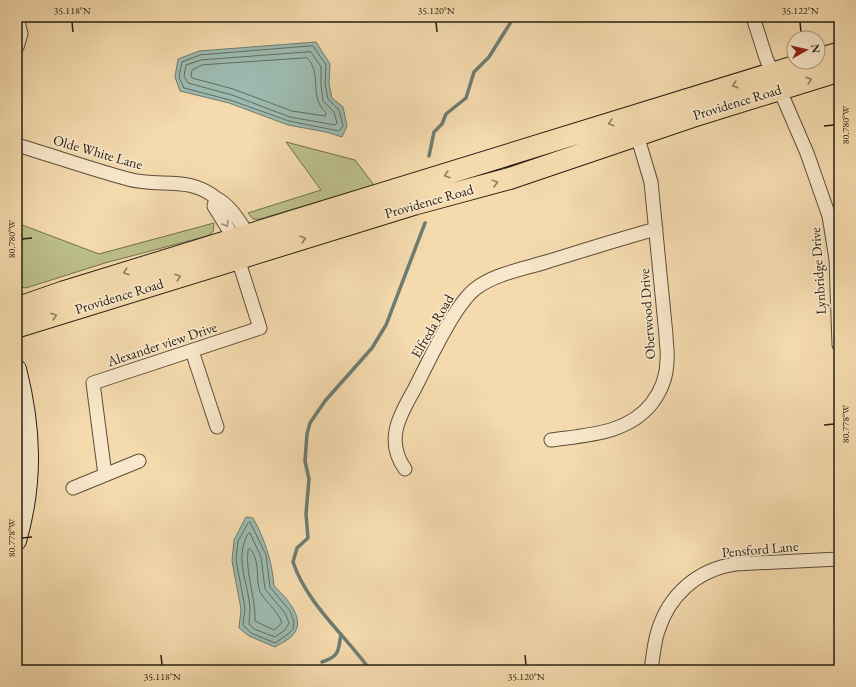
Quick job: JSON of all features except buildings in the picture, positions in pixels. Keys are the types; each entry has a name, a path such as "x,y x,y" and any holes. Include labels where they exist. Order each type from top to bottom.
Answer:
{"main road":[{"path":"826,57 839,53"},
{"name":"Providence Road","path":"17,308 85,285 241,245 415,204 508,179 637,135 776,81 796,70"},
{"name":"Providence Road","path":"17,327 241,245 776,81 839,71"}],"street":[{"path":"17,17 21,34 17,47"},
{"name":"Lynbridge Drive","path":"753,17 776,81 818,183 831,221 836,258 839,345"},
{"name":"Oberwood Drive","path":"551,440 594,434 628,425 639,418 648,408 662,385 668,360 656,229 651,182 637,135"},
{"name":"Olde White Lane","path":"17,145 130,180 176,182 197,187 209,192 231,209 241,245"},
{"name":"Elfreda Road","path":"405,469 399,459 395,444 396,428 401,414 459,307 475,289 496,278 521,269 656,229"},
{"name":"Alexander view Drive","path":"105,475 93,383 260,328 241,245"},
{"path":"192,351 217,427"},
{"path":"17,369 27,417 30,459 23,516 17,541"},
{"path":"73,488 139,461"},
{"name":"Pensford Lane","path":"652,670 656,637 664,614 673,600 685,587 702,574 718,567 735,564 839,560"}],"green space":[{"path":"286,142 355,160 374,185 260,219 253,219 248,213 321,190"},
{"path":"17,223 99,254 214,223 213,232 207,236 105,263 26,288 17,286"}],"water":[{"path":"316,42 330,64 329,84 332,98 343,107 347,126 342,137 326,132 288,125 229,103 180,91 175,77 178,59 199,51"},
{"path":"246,517 253,518 257,526 270,559 274,586 288,601 297,620 295,632 291,637 275,647 249,636 239,628 241,609 232,561 234,540"}],"waterway":[{"path":"429,156 434,132 442,124 446,114 466,98 474,72 489,57 514,17"},
{"path":"370,670 327,619 307,592 293,562 297,548 308,538 306,514 309,479 305,461 307,434 310,423 325,401 372,348 386,325 425,223"},
{"path":"322,662 335,655 341,634"}]}
